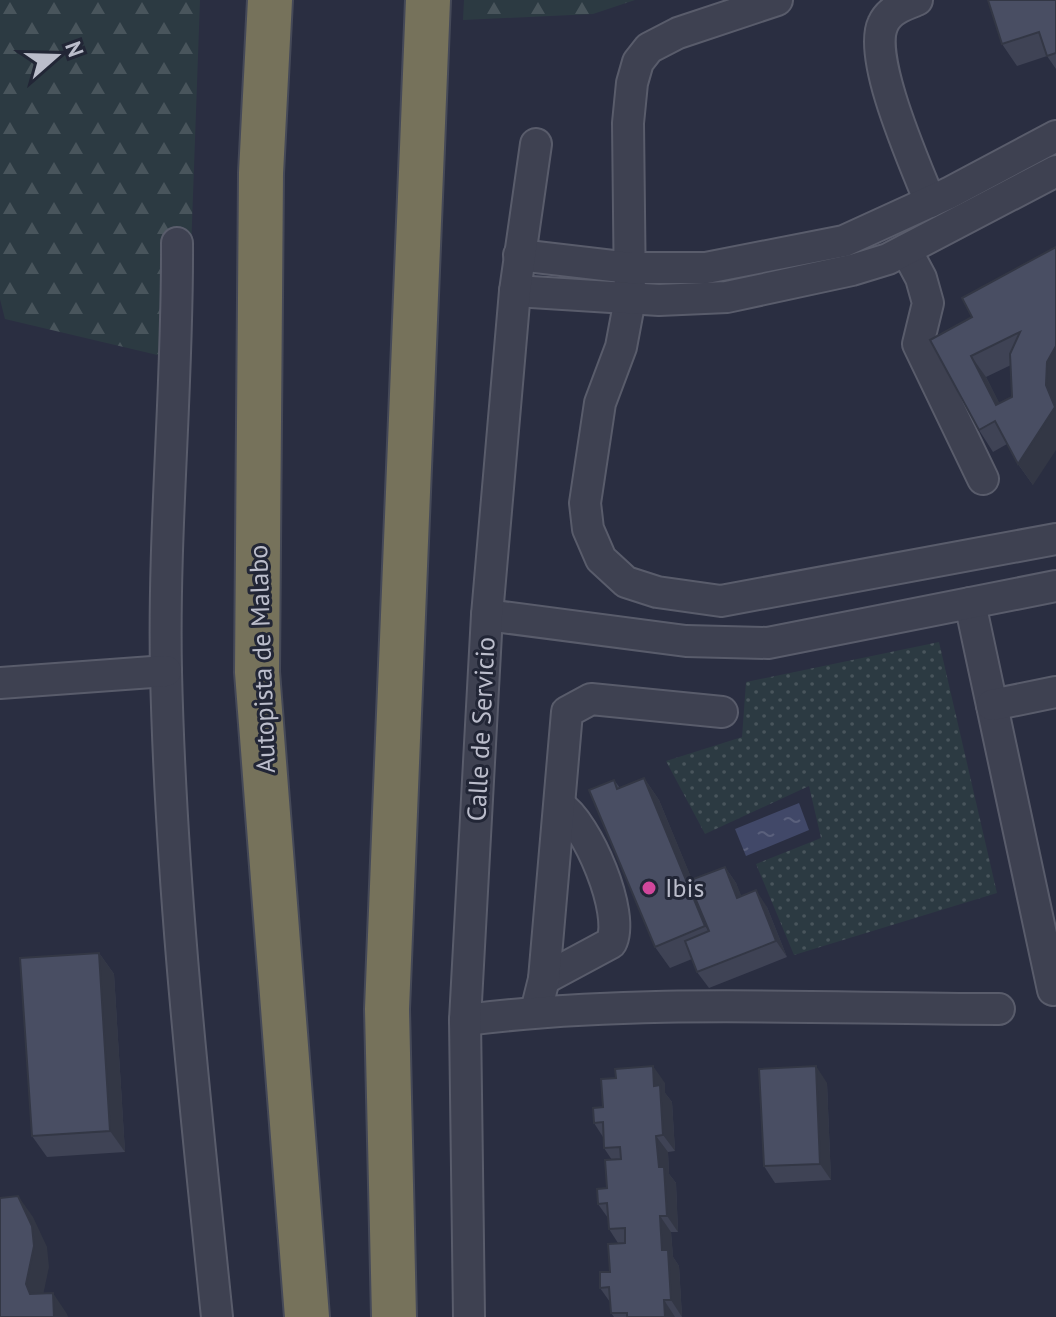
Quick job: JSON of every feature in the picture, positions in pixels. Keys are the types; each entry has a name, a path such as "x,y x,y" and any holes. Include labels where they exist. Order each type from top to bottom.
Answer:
{"highway":[{"name":"Autopista de Malabo","path":"270,0 261,173 257,672 307,1317"},
{"path":"394,1317 387,1009 412,330 428,0"}],"street":[{"path":"777,0 678,33 649,48 638,62 632,83 628,123 630,299 621,347 600,403 585,503 588,529 601,559 626,582 669,594 721,601 1056,539"},
{"path":"917,0 895,9 882,25 881,51 886,84 930,202"},
{"path":"515,291 630,299 727,297 848,255 930,202 1056,136"},
{"name":"Calle de Servicio","path":"469,1317 465,1020 487,615 515,291 536,144"},
{"path":"519,255 630,268 706,268 906,250 1056,171"},
{"path":"177,243 178,342 166,671 190,1079 217,1317"},
{"path":"906,250 921,278 928,303 918,344 983,479"},
{"path":"487,615 723,644 768,643 1056,586"},
{"path":"970,603 1053,990"},
{"path":"0,683 166,671"},
{"path":"992,705 1056,692"},
{"path":"536,1011 544,979 567,712 576,704 591,699 722,712"},
{"path":"544,979 611,943 617,933 614,908 580,824 560,806"},
{"path":"465,1020 536,1011 641,1005 999,1009"}],"green space":[{"path":"0,0 200,0 187,362 5,319 0,299"},
{"path":"464,0 635,0 593,14 463,20"},
{"path":"939,642 997,893 794,955 756,864 821,838 809,786 705,834 666,761 742,737 746,682"}],"water":[{"path":"799,803 809,830 746,856 735,829"}],"building":[{"path":"988,0 1056,0 1056,53 1047,56 1039,32 1002,44"},
{"path":"1056,247 1056,346 1047,362 1046,385 1055,407 1018,464 995,421 979,430 930,340 972,317 962,298","holes":["1020,332 1010,354 1012,397 996,405 971,356"]},
{"path":"644,778 705,926 655,947 589,790 614,780 617,789"},
{"path":"725,867 737,898 756,890 776,941 697,972 685,941 709,931 688,881"},
{"path":"99,953 110,1131 32,1136 20,958"},
{"path":"653,1066 654,1086 660,1085 663,1135 656,1136 659,1167 664,1167 667,1216 660,1216 662,1250 668,1250 671,1300 664,1300 665,1317 627,1317 627,1313 611,1313 609,1287 600,1288 600,1272 610,1272 608,1244 625,1243 625,1228 609,1229 607,1203 598,1204 597,1189 607,1188 605,1160 621,1159 620,1147 604,1148 603,1122 594,1123 593,1108 603,1107 601,1079 616,1078 615,1069"},
{"path":"816,1066 820,1164 764,1166 759,1069"},
{"path":"18,1196 32,1226 34,1246 26,1284 30,1294 53,1293 54,1317 0,1317 0,1198"}],"place":[{"name":"Ibis","path":"649,888"}]}
